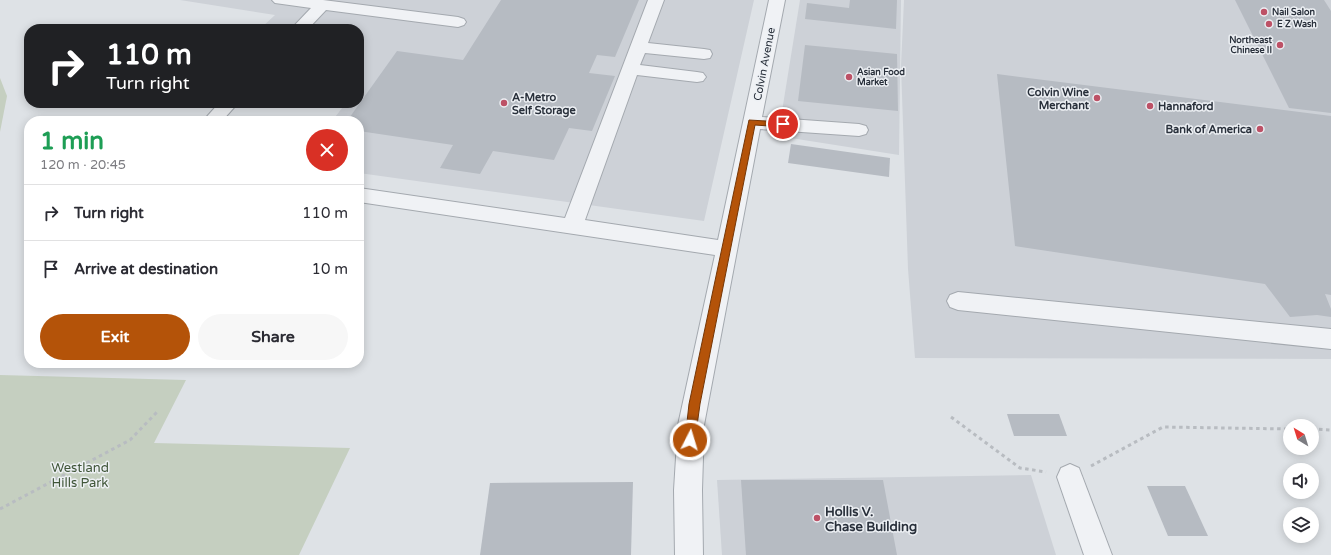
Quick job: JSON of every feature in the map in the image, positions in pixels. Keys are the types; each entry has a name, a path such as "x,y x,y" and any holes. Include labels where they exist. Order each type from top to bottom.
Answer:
{"street":[{"path":"280,0 458,22"},
{"path":"404,16 417,0"},
{"path":"572,227 656,0"},
{"name":"Colvin Avenue","path":"689,555 688,490 691,425 777,0"},
{"path":"304,24 323,5"},
{"path":"639,48 704,54"},
{"path":"631,68 697,77"},
{"path":"217,116 224,108"},
{"path":"752,122 860,130"},
{"path":"364,196 727,249"},
{"path":"958,301 1331,339"},
{"path":"1070,477 1098,555"}],"path":[{"path":"0,510 130,440 157,412"},
{"path":"951,417 1020,468 1070,477 1163,427 1283,429"},
{"path":"1319,429 1331,430"}],"shaded area":[{"path":"180,0 754,0 704,221 364,174 364,116 336,116 342,108 364,108 364,24 265,24 275,15"},
{"path":"800,0 901,0 899,155 778,136"},
{"path":"904,0 1331,0 1331,359 915,358 908,269 901,66"},
{"path":"1031,475 1056,555 722,555 717,480"}],"green space":[{"path":"0,78 7,96 0,132"},
{"name":"Westland Hills Park","path":"0,375 186,380 154,443 350,448 299,555 0,555"}],"building":[{"path":"501,0 639,0 615,57 597,55 589,73 615,76 592,131 569,128 554,160 493,151 480,174 440,168 453,145 364,132 364,116 351,116 356,108 364,108 364,97 397,51 463,60"},
{"path":"850,0 897,0 896,29 805,19 807,3 849,8"},
{"path":"1235,0 1324,0 1331,11 1331,113 1289,108"},
{"name":"Asian Food Market","path":"805,45 897,54 898,111 798,101"},
{"path":"997,74 1331,116 1331,295 1325,294 1331,309 1331,317 1317,315 1290,317 1265,284 1015,246"},
{"path":"791,144 890,158 889,177 788,163"},
{"path":"1007,414 1059,414 1067,436 1014,436"},
{"name":"Hollis V. Chase Building","path":"741,480 883,480 897,555 746,555"},
{"path":"633,482 631,555 480,555 490,483"},
{"path":"1147,486 1185,486 1208,536 1168,536"}],"place":[{"name":"Nail Salon","path":"1264,12"},
{"name":"E Z Wash","path":"1269,24"},
{"name":"Northeast Chinese II","path":"1280,45"},
{"name":"Asian Food Market","path":"849,77"},
{"name":"Colvin Wine Merchant","path":"1097,98"},
{"name":"A-Metro Self Storage","path":"504,103"},
{"name":"Hannaford","path":"1150,106"},
{"name":"Bank of America","path":"1260,129"},
{"name":"Hollis V. Chase Building","path":"817,518"}],"route":[{"path":"690,440 694,404 752,122 783,124"}]}
